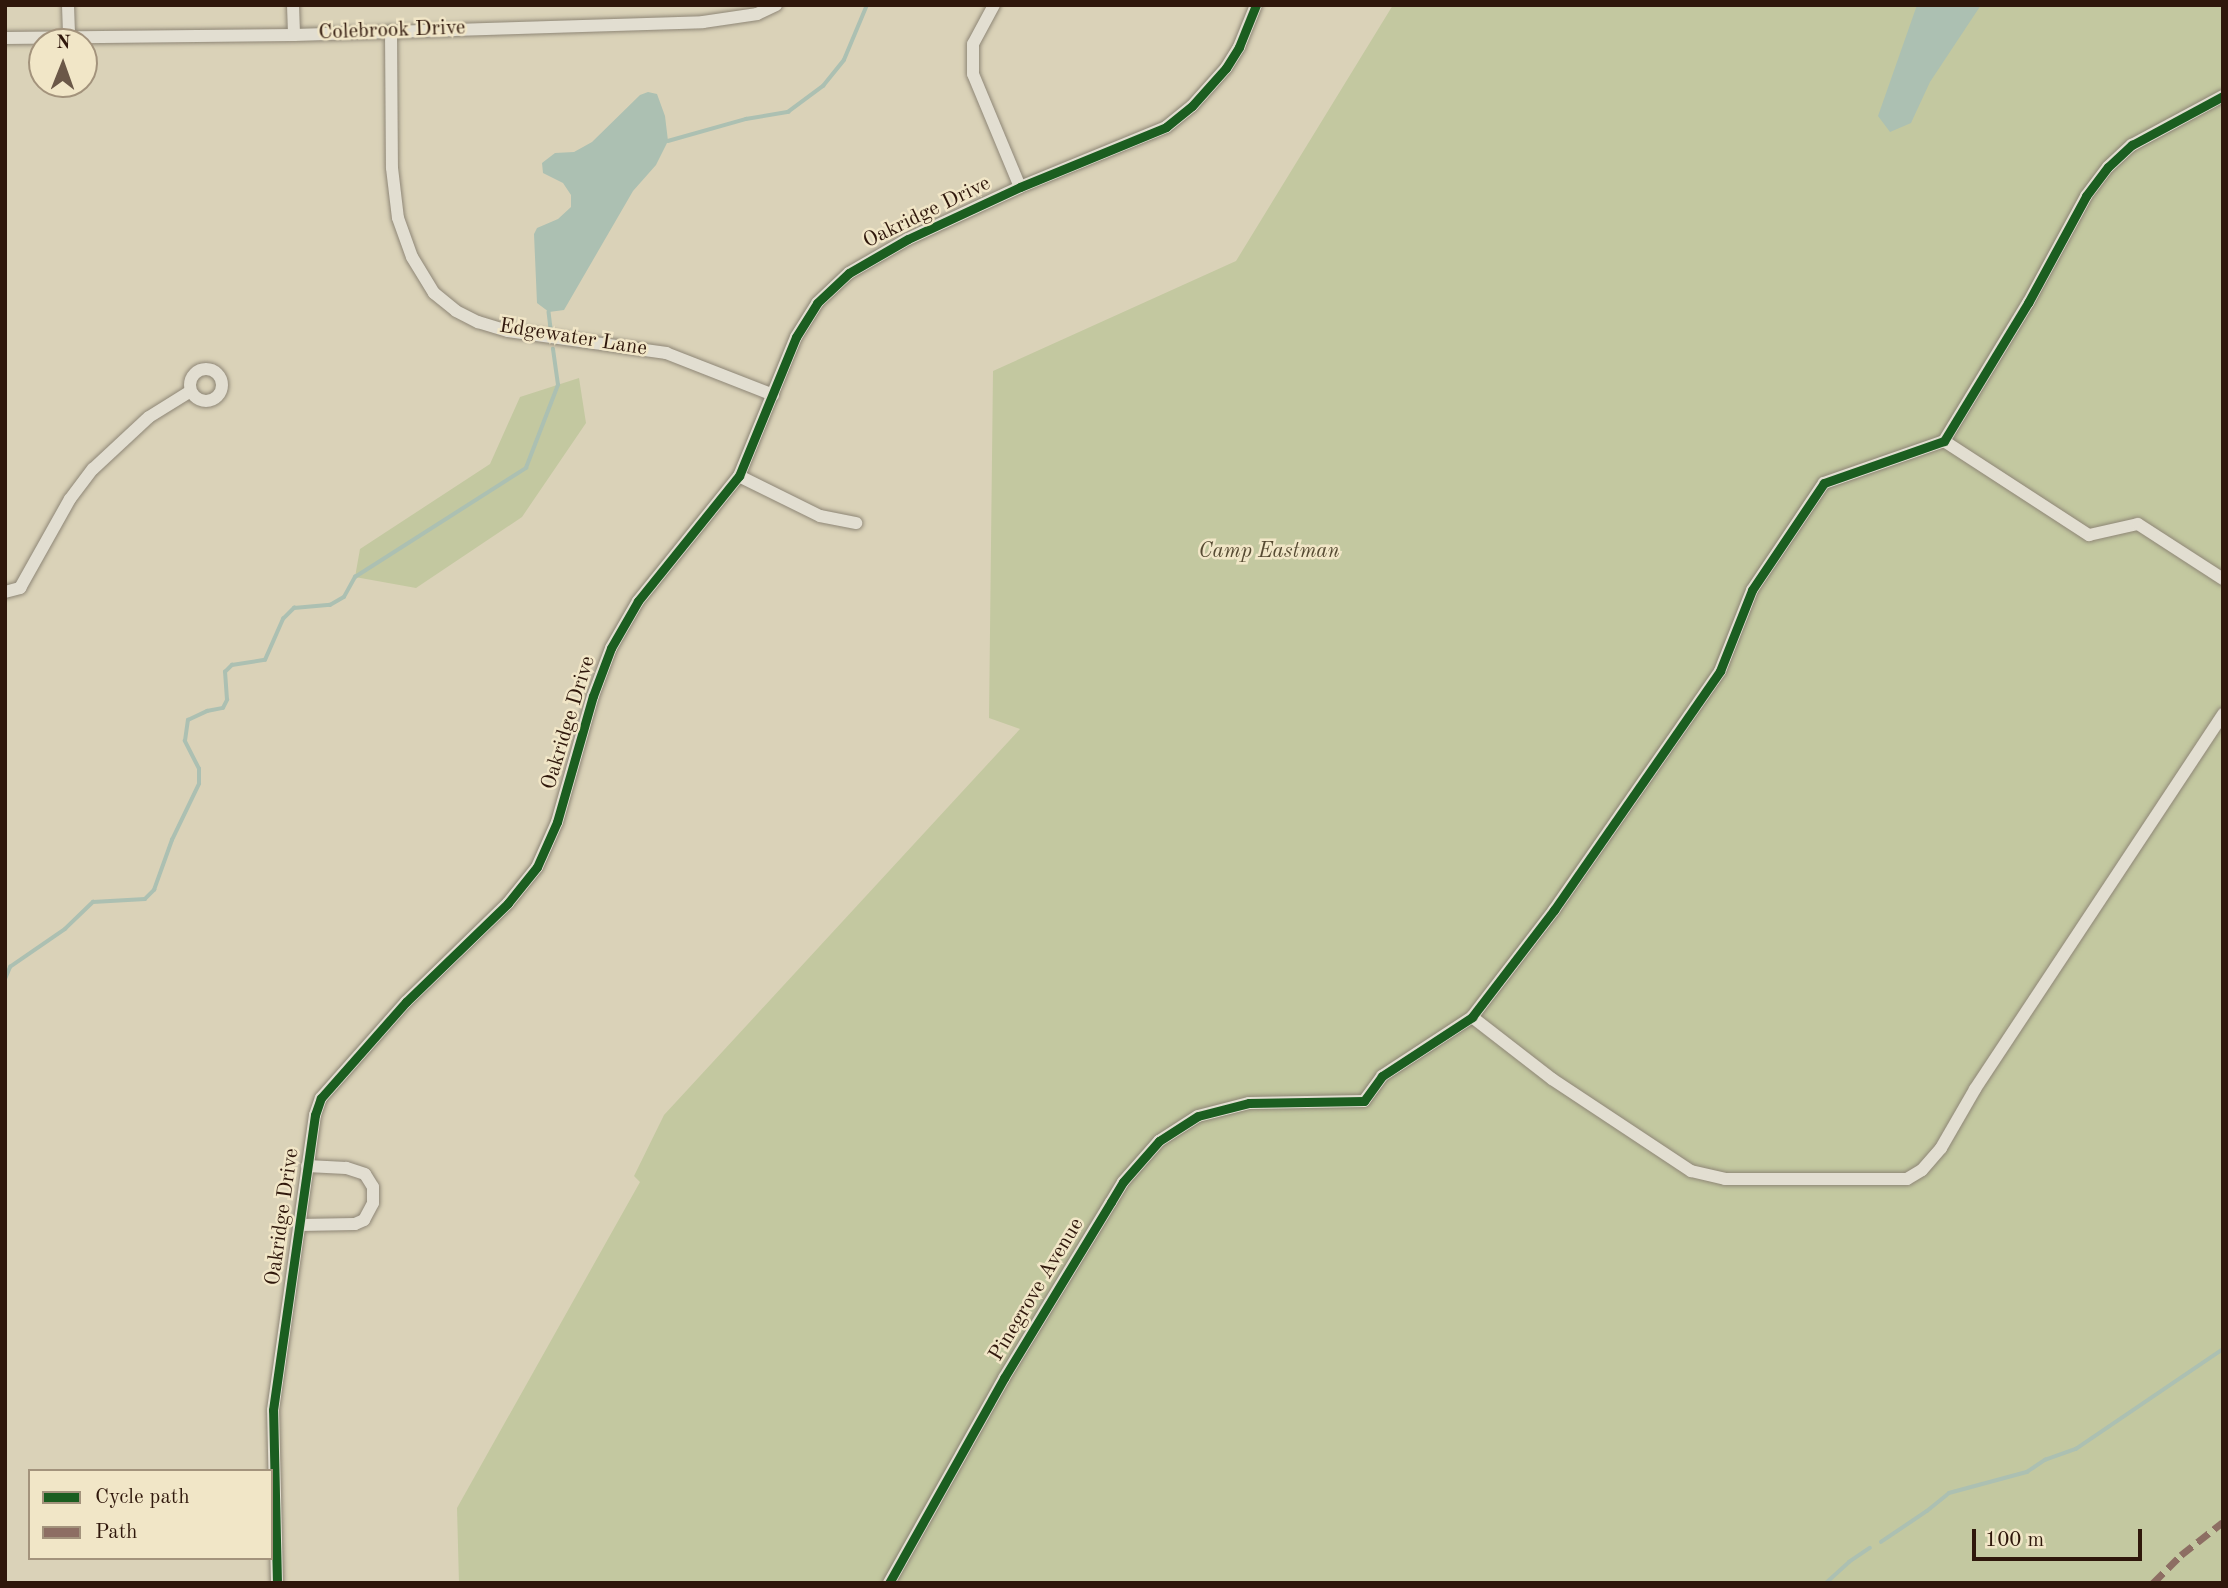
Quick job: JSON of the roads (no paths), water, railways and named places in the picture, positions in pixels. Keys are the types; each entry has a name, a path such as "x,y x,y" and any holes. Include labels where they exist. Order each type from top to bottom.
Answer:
{"street":[{"path":"68,5 69,28"},
{"path":"293,5 294,34"},
{"name":"Colebrook Drive","path":"98,37 391,32 703,22 757,14 776,5"},
{"path":"993,5 973,44 972,74 1020,187"},
{"name":"Oakridge Drive","path":"277,1583 273,1410 315,1115 329,1087 406,1002 508,903 537,867 557,822 593,695 621,628 638,601 739,476 807,317 849,273 908,239 1020,187 1125,145 1175,120 1202,96 1226,68 1240,47 1256,5"},
{"name":"Edgewater Lane","path":"391,32 393,168 398,218 412,257 434,293 467,316 508,331 666,353 773,395"},
{"name":"Colebrook Drive","path":"5,38 28,38"},
{"path":"2223,96 2132,145 2108,167 2086,196 2028,303 1944,441 1824,483 1793,525 1752,590 1720,671 1554,910 1472,1017 1552,1079 1691,1171 1725,1179 1907,1179 1922,1170 1941,1148 1975,1089 2223,713"},
{"path":"5,593 20,588 70,499 93,469 149,417 191,391"},
{"path":"1944,441 2089,535 2137,524 2223,579"},
{"path":"739,476 820,516 856,523"},
{"name":"Pinegrove Avenue","path":"889,1583 1004,1378 1124,1182 1160,1141 1198,1116 1249,1103 1364,1101 1382,1076 1472,1017"},
{"name":"Oakridge Drive","path":"299,1225 355,1224 364,1220 373,1203 373,1186 365,1174 346,1168 307,1166"}],"waterway":[{"path":"668,141 746,119 788,112 823,86 844,60 867,5"},
{"path":"549,312 551,329"},
{"path":"5,979 10,967 65,929 93,902 145,899 154,890 172,840 199,784 199,769 185,741 188,720 207,711 223,708 227,700 225,672 232,665 265,660 283,619 294,608 330,605 344,597 355,577 526,468 558,385 553,349"},
{"path":"1881,1542 1949,1493 2027,1472 2045,1460 2076,1449 2223,1349"},
{"path":"1826,1583 1849,1562 1870,1548"}],"park label":[{"name":"Camp Eastman","path":"1269,552"}]}
